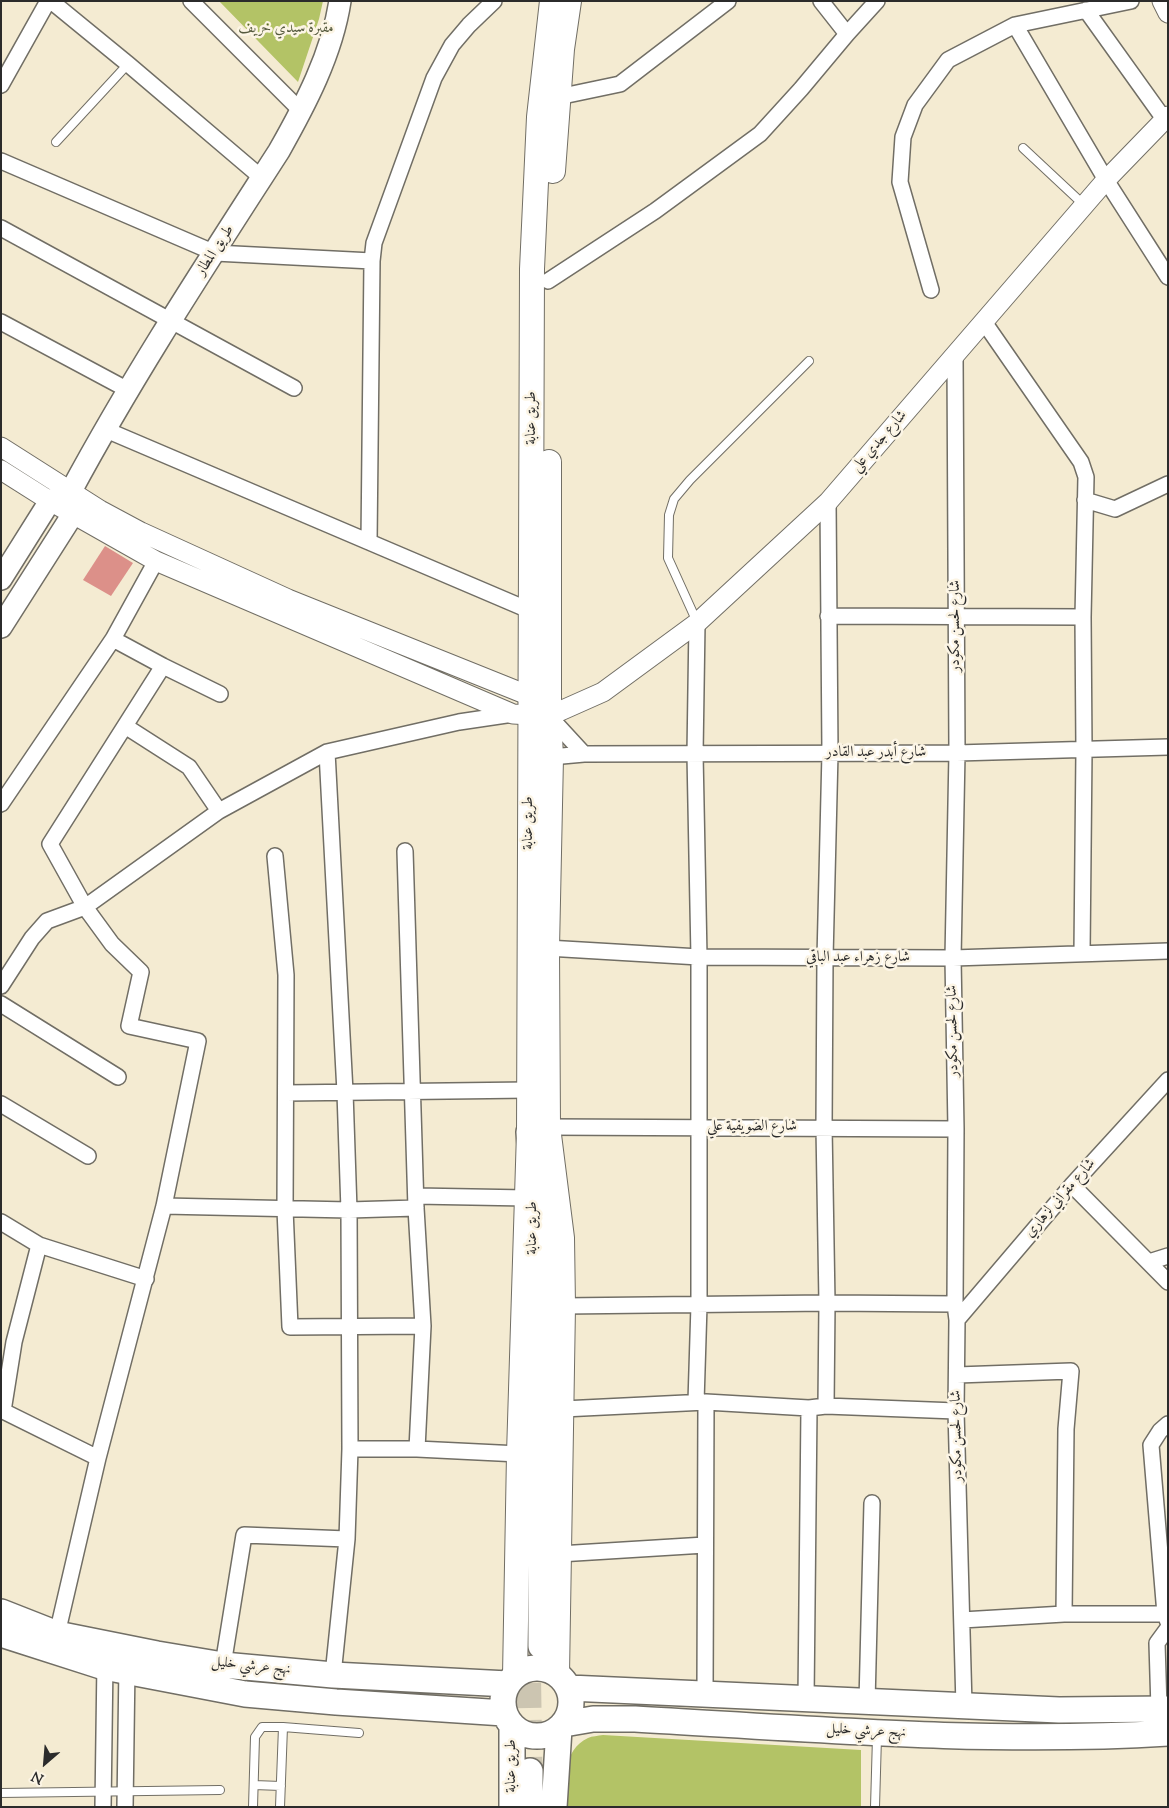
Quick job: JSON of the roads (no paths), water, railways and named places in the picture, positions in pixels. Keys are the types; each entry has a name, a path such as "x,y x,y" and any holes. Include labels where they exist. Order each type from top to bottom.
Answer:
{"highway":[{"name":"طريق عنابة","path":"535,1646 541,1347 539,1130"},
{"name":"نهج عرشي خليل","path":"1,1612 57,1634 116,1661 157,1654 224,1665 334,1675 511,1680"},
{"name":"نهج عرشي خليل","path":"1,1634 245,1694 473,1711 508,1719"},
{"path":"531,1668 549,1670 563,1681 572,1703 571,1710 561,1726 543,1736 526,1735 508,1719 502,1704 504,1694 511,1680 531,1668"},
{"name":"نهج عرشي خليل","path":"563,1681 705,1693 867,1702 1059,1710 1163,1709"},
{"path":"473,1711 490,1718 501,1727 508,1739 511,1752"},
{"name":"طريق عنابة","path":"508,1719 512,1807"},
{"name":"نهج عرشي خليل","path":"561,1726 593,1719 635,1719 994,1738 1168,1733"},
{"path":"543,1770 561,1760 576,1740 596,1725 608,1719"},
{"name":"طريق عنابة","path":"530,1807 561,1726"},
{"name":"طريق عنابة","path":"542,1807 543,1770"},
{"name":"طريق عنابة","path":"543,1770 554,1807"}],"main road":[{"name":"طريق المطار","path":"71,491 104,429 262,178 301,111 330,41 340,1"},
{"name":"طريق عنابة","path":"539,1130 529,1090 532,269 539,117 552,1"},
{"name":"طريق عنابة","path":"539,1130 547,948 551,757 530,711 554,150 562,49 569,1"},
{"path":"1,579 50,501 71,491 73,514 1,626"},
{"path":"511,1680 527,1198 539,1130"},
{"path":"539,1130 562,1238 563,1409 559,1554 563,1681"}],"street":[{"path":"4,75 49,1 128,64 262,178"},
{"path":"190,1 301,111"},
{"path":"369,542 372,261 374,243 434,78 452,46 469,25 494,1"},
{"path":"558,97 620,84 728,1"},
{"path":"821,1 847,34"},
{"path":"548,281 655,211 760,134 802,89 877,1"},
{"path":"931,290 900,182 903,137 915,105 948,60 1015,25 1131,1"},
{"path":"1162,1 1168,13"},
{"path":"1086,10 1166,117"},
{"path":"1015,25 1106,180 1168,277"},
{"name":"شارع جدي علي","path":"530,711 603,692 697,623 828,502 1084,205 1166,117"},
{"path":"1,161 215,253 372,261"},
{"path":"1,228 294,388"},
{"path":"1,322 128,390"},
{"path":"984,322 1081,462 1086,477 1083,617 1082,953"},
{"name":"شارع لحسن مكودر","path":"955,356 957,753 953,958 956,1128 955,1304 957,1320 956,1411 964,1706"},
{"path":"104,429 531,611"},
{"path":"1,447 100,510 141,532 530,711 584,754"},
{"path":"1,470 50,501 156,561 530,711"},
{"path":"1085,500 1115,509 1168,484"},
{"path":"826,1406 827,1303 824,1127 830,753 828,502"},
{"path":"1,804 113,639 156,561"},
{"path":"828,616 1083,617"},
{"path":"697,623 695,754 699,957 699,1305 706,1545 705,1693"},
{"path":"113,639 220,694"},
{"path":"57,1634 98,1458 164,1206 198,1041 129,1026 141,972 112,944 85,907 50,844 163,666"},
{"path":"1,986 32,938 47,921 85,907 219,811 327,752 459,722 530,711"},
{"path":"125,726 189,767 219,811"},
{"name":"شارع أبدر عبد القادر","path":"551,757 584,754 957,753 1168,747"},
{"path":"327,752 345,1092 349,1210 350,1449 347,1540 334,1675"},
{"path":"405,851 416,1202 423,1326 417,1449"},
{"path":"275,856 286,975 286,1209 290,1327 423,1326"},
{"name":"شارع زهراء عبد الباقي","path":"547,948 699,957 826,958 953,958 1168,950"},
{"path":"1,1004 118,1077"},
{"name":"شارع مقراني لزهاري","path":"957,1320 1072,1185 1168,1080"},
{"path":"286,1093 529,1090"},
{"path":"1,1104 88,1156"},
{"name":"شارع الضويفية علي","path":"539,1130 699,1127 956,1128"},
{"path":"1072,1185 1168,1282"},
{"path":"164,1206 349,1210 416,1202 527,1198"},
{"path":"1,1222 39,1246 146,1278"},
{"path":"39,1246 7,1338 2,1410 98,1458"},
{"path":"1149,1262 1168,1256"},
{"path":"563,1306 827,1303 955,1304"},
{"path":"957,1375 1071,1371 1066,1429 1064,1614"},
{"path":"563,1409 701,1402 809,1408 826,1406 956,1411"},
{"path":"806,1699 809,1408"},
{"path":"1163,1709 1157,1643 1167,1621 1151,1446 1160,1431 1168,1424"},
{"path":"350,1449 417,1449 519,1454"},
{"path":"867,1702 872,1503"},
{"path":"224,1665 244,1535 347,1540"},
{"path":"559,1554 706,1545"},
{"path":"962,1620 1064,1614 1167,1621"},
{"path":"116,1661 125,1799"},
{"path":"103,1799 116,1661"}],"lane":[{"path":"56,142 128,64"},
{"path":"1023,148 1084,205"},
{"path":"697,623 668,558 668,515 674,499 690,480 809,361"},
{"path":"253,1807 254,1742 256,1734 262,1727 359,1733"},
{"path":"280,1807 282,1727"},
{"path":"876,1807 877,1732"},
{"path":"254,1785 281,1786"},
{"path":"1,1793 125,1799 220,1790"}],"tunnel":[{"path":"528,1646 530,1771"}],"park label":[{"name":"مقبرة سيدي خريف","path":"286,29"}]}
